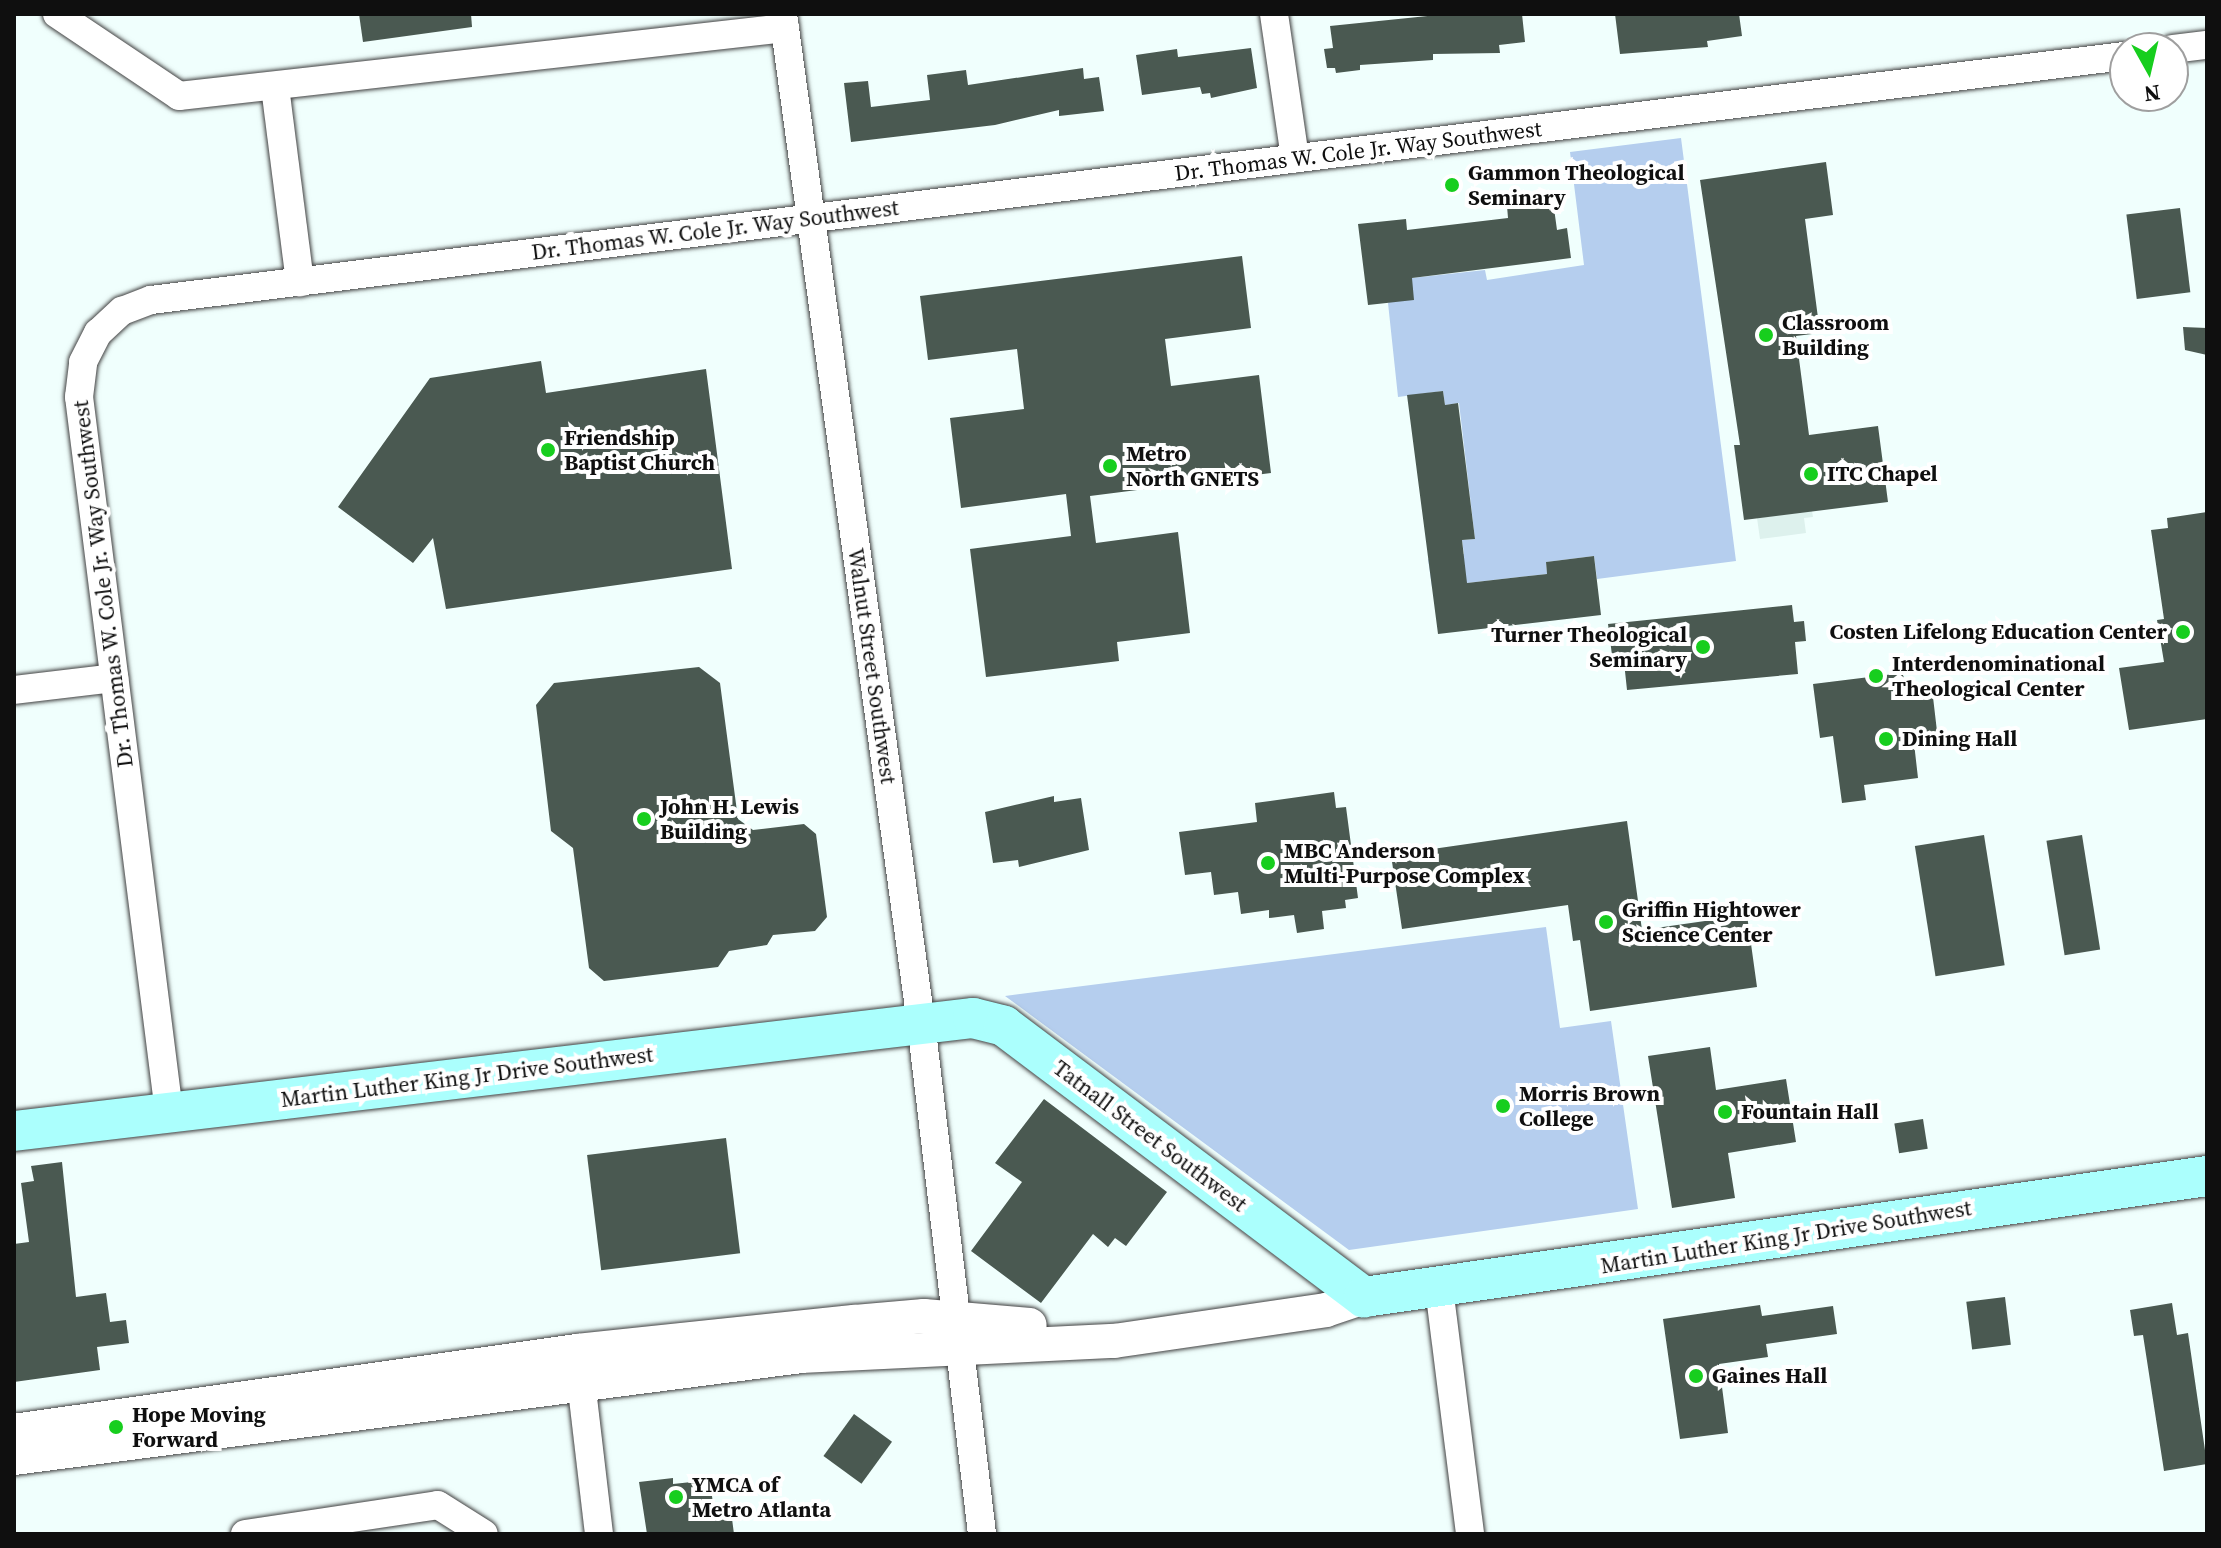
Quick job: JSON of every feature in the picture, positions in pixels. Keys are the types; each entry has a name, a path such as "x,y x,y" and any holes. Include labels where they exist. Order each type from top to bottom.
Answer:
{"main road":[{"name":"Tatnall Street Southwest","path":"921,1023 973,1018 1004,1026 1364,1297"},
{"name":"Martin Luther King Jr Drive Southwest","path":"14,1131 921,1023"},
{"name":"Martin Luther King Jr Drive Southwest","path":"1364,1297 2207,1176"}],"street":[{"path":"57,14 179,96 275,87 784,21"},
{"path":"1274,14 1295,158"},
{"name":"Walnut Street Southwest","path":"784,21 921,1023 982,1534"},
{"name":"Dr. Thomas W. Cole Jr. Way Southwest","path":"169,1112 79,397 83,362 98,333 114,318 151,300 2109,58"},
{"path":"275,87 300,282"},
{"path":"14,690 114,678"},
{"path":"1439,1288 1470,1534"},
{"path":"14,1458 855,1322 958,1333 1100,1324 1323,1292 1364,1297"},
{"path":"14,1431 579,1366"},
{"path":"579,1366 599,1534"},
{"path":"245,1534 438,1505 484,1534"}],"shaded area":[{"path":"1681,138 1736,561 1597,579 1594,556 1546,562 1547,574 1432,587 1428,559 1464,554 1462,540 1475,539 1459,403 1445,405 1443,391 1398,397 1388,303 1412,278 1485,270 1487,280 1584,265 1570,152"},
{"path":"1812,511 1813,517 1804,518 1806,533 1760,539 1757,518"},
{"path":"1546,927 1560,1028 1611,1021 1638,1209 1349,1250 1005,996"}],"building":[{"path":"359,14 471,14 472,27 363,42"},
{"path":"1447,14 1522,14 1525,42 1499,45 1500,53 1433,54 1433,60 1360,65 1360,70 1336,73 1335,68 1327,68 1324,49 1333,48 1330,26"},
{"path":"1615,14 1739,14 1742,36 1707,41 1708,47 1620,54"},
{"path":"1251,48 1257,88 1211,98 1210,93 1202,94 1200,87 1142,95 1136,55 1177,49 1178,57"},
{"path":"1083,68 1084,79 1099,77 1104,111 1059,116 1059,110 995,125 851,142 844,83 868,81 871,107 930,100 927,75 966,70 968,85"},
{"path":"1826,162 1833,215 1805,219 1820,333 1796,336 1809,435 1878,426 1888,502 1744,520 1734,445 1740,445 1700,180"},
{"name":"Gammon Theological Seminary","path":"1553,201 1557,230 1567,228 1571,258 1412,278 1414,300 1368,305 1358,224 1406,219 1407,230 1508,218 1507,206"},
{"path":"2180,208 2190,292 2137,299 2126,215"},
{"name":"Metro North GNETS","path":"1242,256 1251,328 1165,339 1171,386 1259,375 1271,473 1090,496 1096,543 1178,532 1190,633 1117,642 1119,661 986,677 970,549 1071,536 1066,494 961,508 950,418 1024,409 1017,349 928,360 920,296"},
{"path":"2183,327 2207,328 2207,355 2185,350"},
{"name":"Friendship Baptist Church","path":"541,361 546,393 706,369 732,569 446,609 433,538 413,563 338,507 430,378"},
{"path":"1443,391 1445,405 1458,403 1467,474 1475,539 1462,540 1467,583 1547,574 1546,562 1594,556 1601,615 1438,634 1407,395"},
{"name":"Costen Lifelong Education Center","path":"2207,512 2207,719 2129,730 2119,668 2164,662 2157,620 2164,619 2151,530 2168,528 2167,518"},
{"name":"Turner Theological Seminary","path":"1792,605 1794,622 1804,621 1806,641 1795,642 1798,674 1627,690 1624,662 1613,663 1608,624"},
{"name":"John H. Lewis Building","path":"699,667 720,683 738,819 753,830 804,824 816,834 827,917 815,931 773,935 767,945 729,951 718,967 604,981 589,968 573,848 551,831 536,705 554,683"},
{"name":"Dining Hall","path":"1902,673 1908,687 1923,685 1924,698 1933,697 1938,740 1914,743 1918,778 1864,785 1866,800 1842,803 1833,736 1820,738 1813,684"},
{"name":"MBC Anderson Multi-Purpose Complex","path":"1334,792 1336,808 1346,807 1358,898 1345,900 1346,908 1322,911 1324,929 1297,933 1294,915 1269,918 1269,910 1241,914 1238,892 1214,895 1211,872 1185,875 1179,832 1257,822 1255,803"},
{"path":"1054,796 1054,802 1081,798 1089,850 1019,867 1018,860 993,863 985,812"},
{"name":"Griffin Hightower Science Center","path":"1627,821 1642,930 1747,915 1757,987 1590,1011 1580,940 1573,941 1568,905 1402,929 1391,855"},
{"path":"1984,835 2005,965 1936,976 1915,846"},
{"path":"2082,835 2100,950 2065,955 2046,841"},
{"name":"Fountain Hall","path":"1710,1047 1716,1090 1786,1079 1796,1142 1728,1153 1735,1198 1672,1208 1648,1056"},
{"path":"1044,1099 1167,1192 1126,1246 1115,1238 1108,1247 1093,1234 1041,1303 971,1251 1022,1182 995,1163"},
{"path":"1923,1119 1928,1149 1899,1153 1894,1124"},
{"path":"726,1138 740,1253 601,1270 587,1155"},
{"path":"62,1162 76,1297 106,1293 110,1322 126,1320 129,1343 97,1347 100,1370 14,1382 14,1244 29,1242 21,1183 34,1181 31,1166"},
{"path":"2005,1297 2011,1345 1972,1349 1966,1302"},
{"path":"2172,1303 2177,1335 2188,1333 2207,1464 2164,1471 2143,1335 2134,1336 2130,1310"},
{"name":"Gaines Hall","path":"1760,1305 1762,1316 1833,1306 1837,1334 1766,1344 1768,1357 1719,1364 1728,1433 1680,1439 1663,1319"},
{"path":"854,1414 892,1442 861,1484 823,1456"},
{"name":"YMCA of Metro Atlanta","path":"673,1478 673,1484 710,1480 714,1512 731,1511 734,1534 647,1534 639,1482"}],"place":[{"name":"Gammon Theological Seminary","path":"1452,185"},
{"name":"Classroom Building","path":"1766,335"},
{"name":"Friendship Baptist Church","path":"548,450"},
{"name":"Metro North GNETS","path":"1110,466"},
{"name":"ITC Chapel","path":"1811,474"},
{"name":"Costen Lifelong Education Center","path":"2183,632"},
{"name":"Turner Theological Seminary","path":"1703,647"},
{"name":"Interdenominational Theological Center","path":"1876,676"},
{"name":"Dining Hall","path":"1886,739"},
{"name":"John H. Lewis Building","path":"644,819"},
{"name":"MBC Anderson Multi-Purpose Complex","path":"1268,863"},
{"name":"Griffin Hightower Science Center","path":"1606,922"},
{"name":"Morris Brown College","path":"1503,1106"},
{"name":"Fountain Hall","path":"1725,1112"},
{"name":"Gaines Hall","path":"1696,1376"},
{"name":"Hope Moving Forward","path":"116,1427"},
{"name":"YMCA of Metro Atlanta","path":"676,1497"}]}
